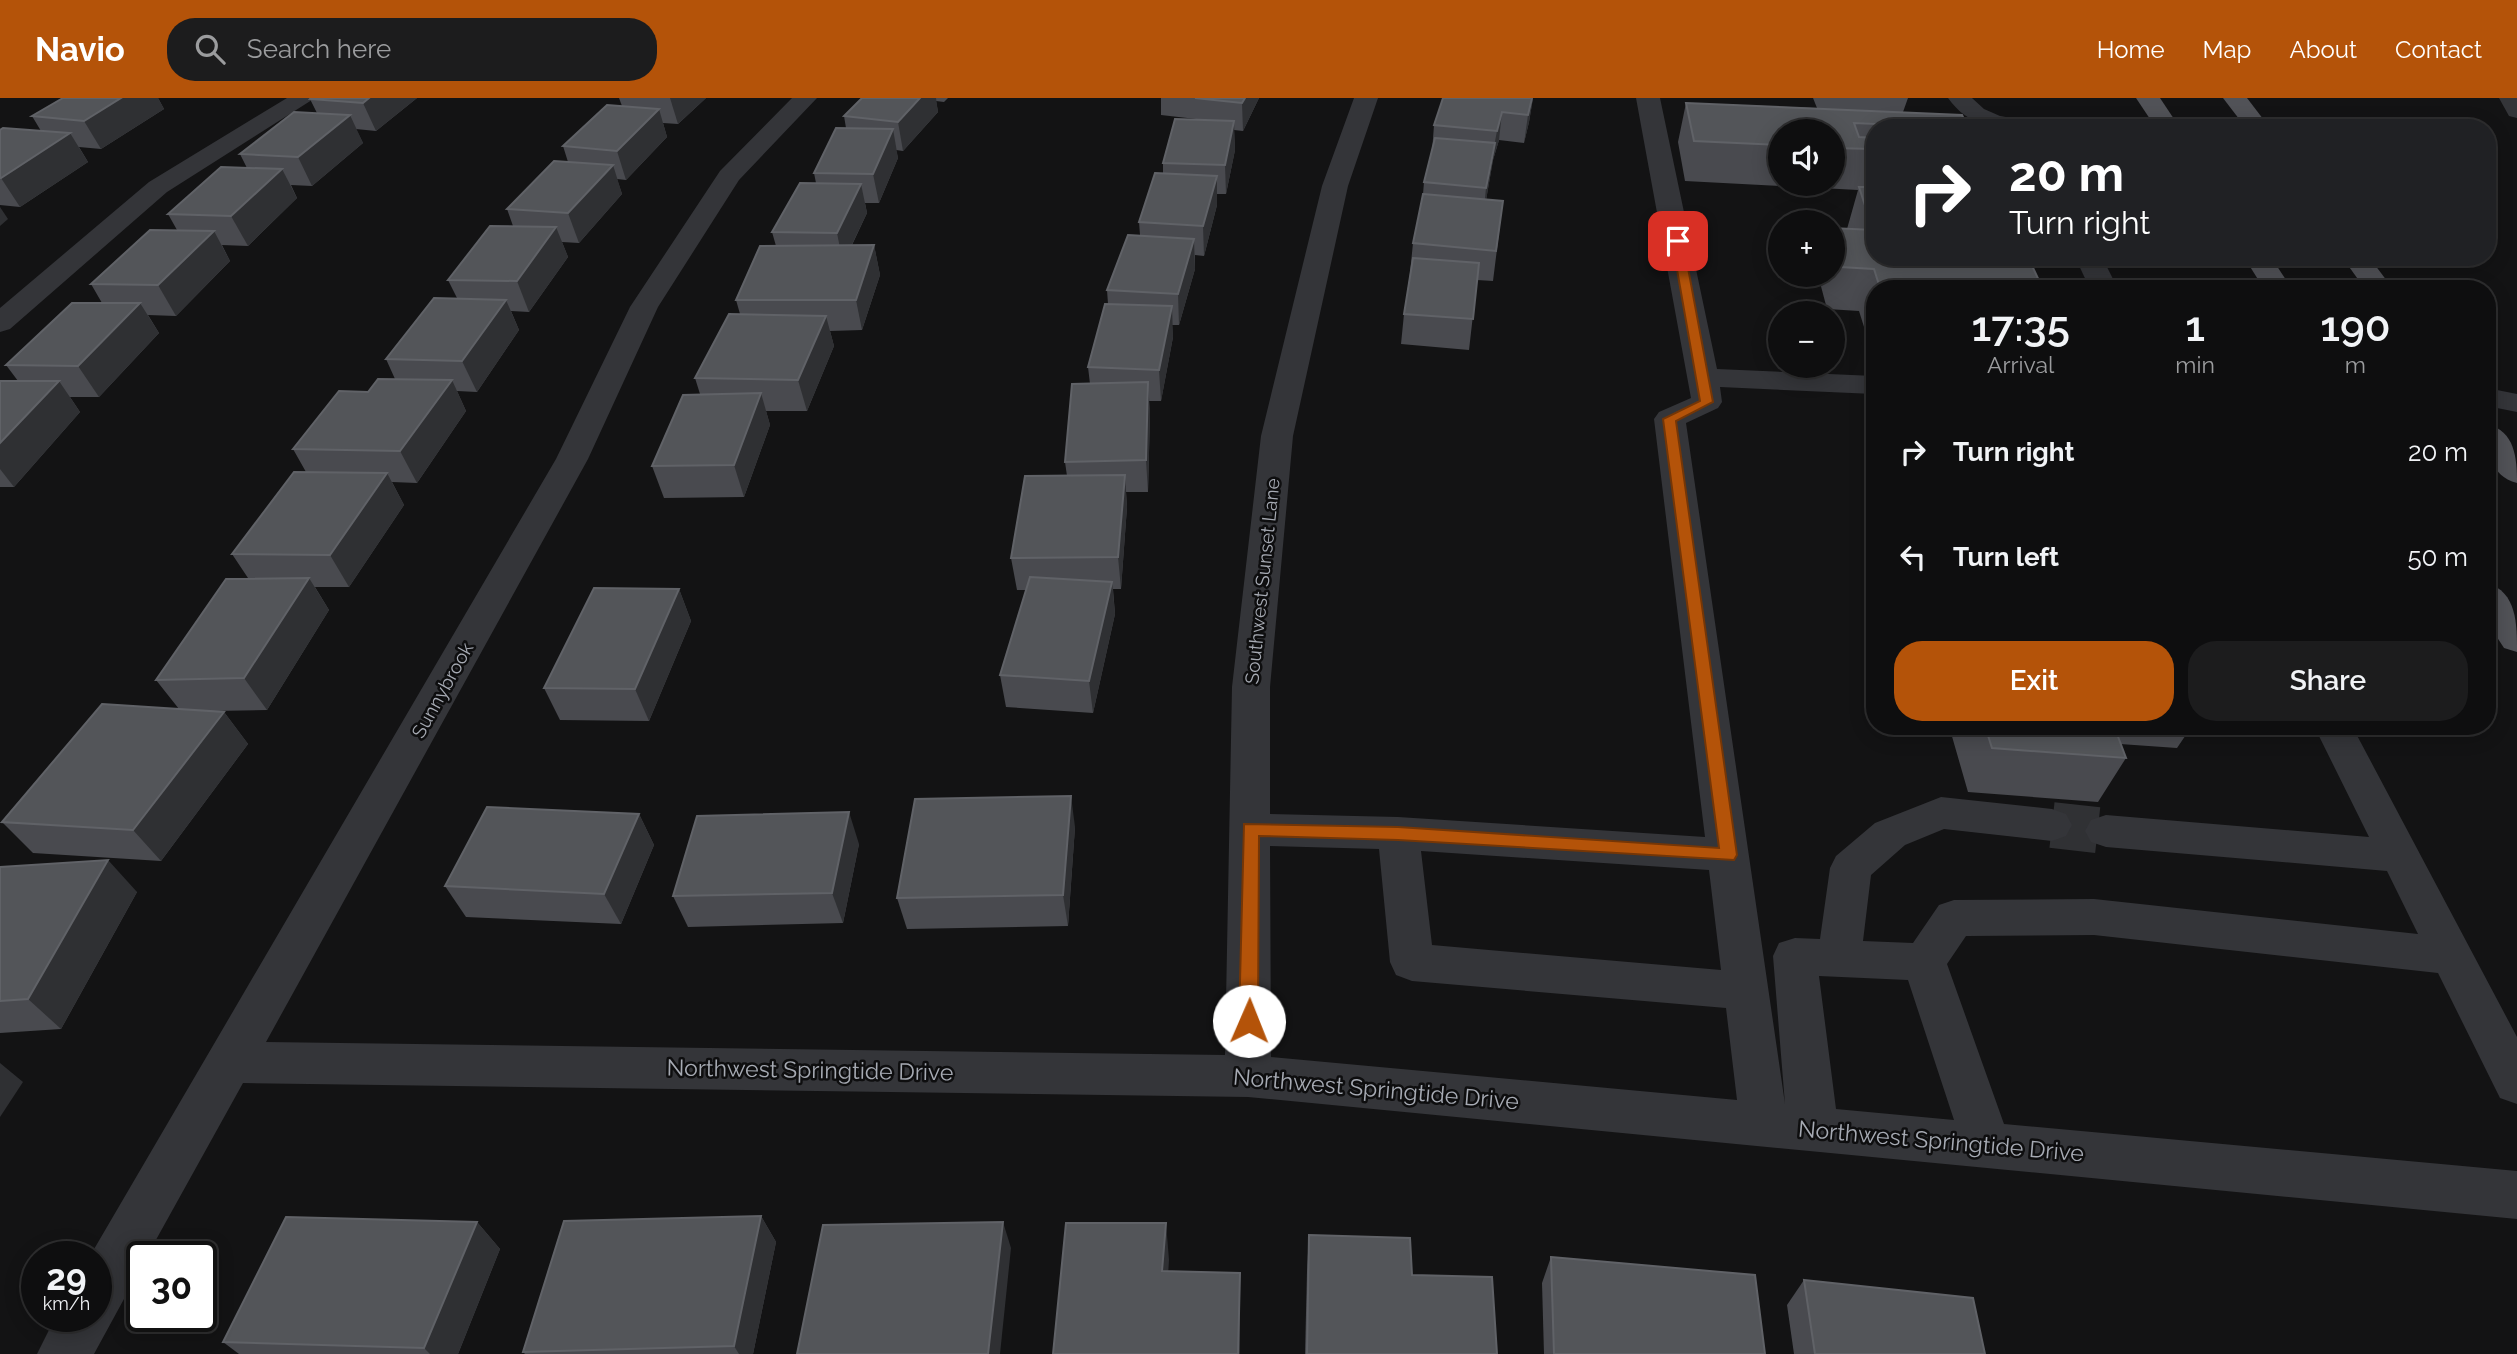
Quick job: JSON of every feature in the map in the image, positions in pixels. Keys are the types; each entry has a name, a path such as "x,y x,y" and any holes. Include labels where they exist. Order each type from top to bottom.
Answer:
{"main road":[{"path":"2148,98 2162,119"},
{"path":"2235,98 2251,119"},
{"path":"2496,608 2517,639"}],"street":[{"path":"0,323 158,187 303,98"},
{"name":"Sunnybrook","path":"112,1269 572,459 644,307 729,176 805,98"},
{"name":"Southwest Sunset Lane","path":"1248,1076 1251,687 1277,436 1335,186 1366,98"},
{"path":"1648,98 1707,402 1670,419 1764,1125"},
{"path":"1960,98 1971,113 1982,119"},
{"path":"2511,98 2517,111"},
{"path":"1704,377 1866,385"},
{"path":"2496,399 2517,403"},
{"path":"2338,735 2517,1083"},
{"path":"1839,956 1851,868 1890,834 1941,814 2052,824"},
{"path":"1250,829 1398,833 1728,855"},
{"path":"2106,831 2400,856"},
{"path":"1398,833 1412,962 1746,991"},
{"path":"1924,962 1954,918 2094,917 2452,956"},
{"path":"1814,1129 1795,956 1924,962"},
{"path":"1924,962 1987,1145"},
{"name":"Northwest Springtide Drive","path":"231,1062 1248,1076 2517,1195"},
{"path":"64,1354 77,1332"}],"building":[{"path":"63,98 121,98 84,121 32,116"},
{"path":"311,98 369,98 363,103"},
{"path":"862,98 920,98 898,122 844,116"},
{"path":"1195,98 1245,98 1242,103"},
{"path":"1443,98 1532,98 1528,115 1502,112 1497,131 1434,125"},
{"path":"1686,103 1962,115 1964,119 1866,119 1866,124 1854,123 1859,137 1866,137 1866,149 1845,148 1845,119 1768,119 1768,144 1694,141"},
{"path":"607,105 659,109 617,151 563,146"},
{"path":"294,112 350,115 298,157 240,154"},
{"path":"1175,119 1234,121 1225,165 1163,163"},
{"path":"3,128 70,133 0,178 0,130"},
{"path":"836,128 893,129 873,174 814,173"},
{"path":"1435,138 1495,143 1486,188 1424,182"},
{"path":"554,161 613,165 568,213 507,209"},
{"path":"221,167 282,169 231,216 168,214"},
{"path":"1155,173 1217,176 1203,226 1139,222"},
{"path":"800,183 861,184 837,233 772,232"},
{"path":"1859,187 1866,187 1866,208"},
{"path":"1423,194 1503,201 1496,251 1413,243"},
{"path":"490,226 556,227 517,281 448,280"},
{"path":"1845,229 1866,230 1866,266 2032,266 2039,280 1877,280 1874,269 1845,267"},
{"path":"150,230 214,231 158,285 91,284"},
{"path":"1128,235 1194,239 1178,294 1107,290"},
{"path":"874,245 856,300 736,300 760,246"},
{"path":"1413,258 1479,263 1473,319 1404,314"},
{"path":"434,298 506,300 462,361 386,359"},
{"path":"72,303 140,303 78,366 6,365"},
{"path":"1105,304 1172,306 1159,370 1088,367"},
{"path":"729,314 826,316 798,380 695,378"},
{"path":"378,379 452,380 400,451 293,449 339,391 368,392"},
{"path":"0,381 59,381 0,443"},
{"path":"1148,382 1146,460 1065,462 1072,384"},
{"path":"761,393 734,465 652,466 683,395"},
{"path":"294,472 387,473 330,555 232,554"},
{"path":"1125,475 1118,557 1011,558 1025,476"},
{"path":"1030,577 1112,582 1089,681 1000,675"},
{"path":"309,578 244,678 156,680 226,579"},
{"path":"594,588 679,589 635,689 544,688"},
{"path":"102,704 224,712 133,830 2,822"},
{"path":"1988,735 2117,735 2126,758 1992,748"},
{"path":"1071,796 1063,895 897,898 915,799"},
{"path":"487,807 639,814 604,894 445,886"},
{"path":"849,812 832,893 673,896 697,816"},
{"path":"108,860 28,999 0,1001 0,867"},
{"path":"761,1216 734,1346 523,1352 564,1221"},
{"path":"286,1217 477,1222 424,1348 223,1342"},
{"path":"1003,1222 988,1354 797,1354 823,1225"},
{"path":"1066,1223 1166,1223 1162,1271 1240,1273 1238,1354 1053,1354"},
{"path":"1309,1235 1410,1238 1412,1275 1492,1277 1497,1354 1307,1354"},
{"path":"1551,1257 1755,1275 1765,1354 1554,1354"},
{"path":"1804,1280 1973,1298 1985,1354 1815,1354"}],"tunnel":[{"path":"2052,825 2106,831"}],"route":[{"path":"1249,1021 1250,829 1398,833 1728,855 1670,419 1707,402 1678,241"}]}
